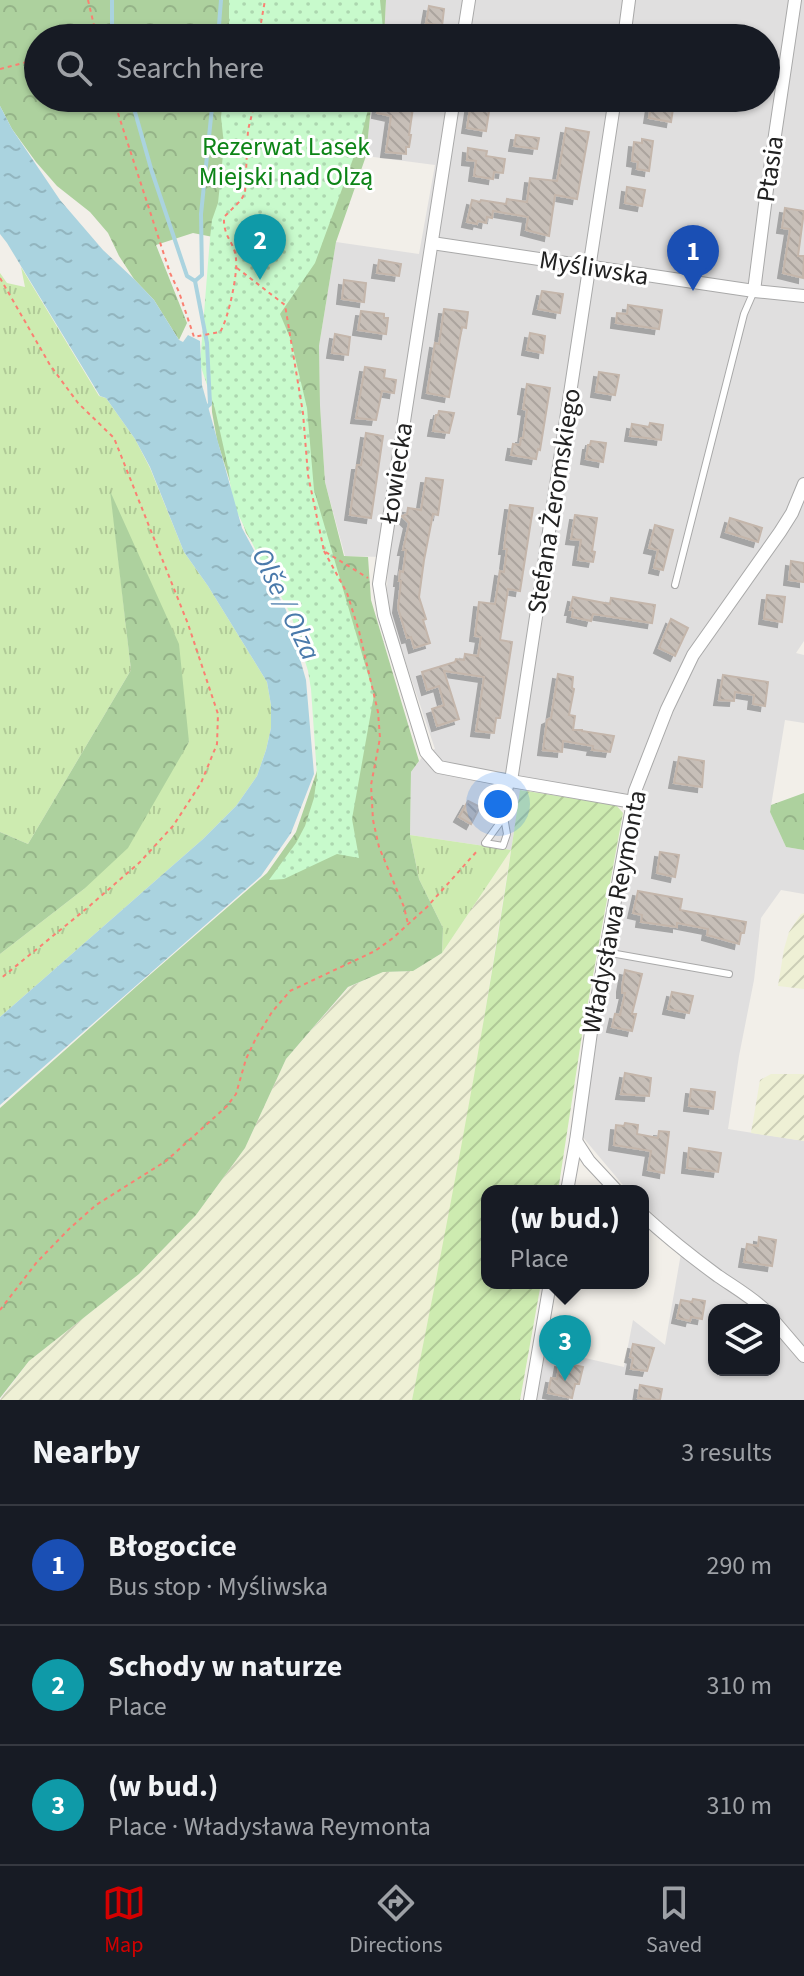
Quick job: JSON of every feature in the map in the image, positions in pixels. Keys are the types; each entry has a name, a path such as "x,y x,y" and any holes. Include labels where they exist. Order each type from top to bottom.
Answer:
{"street":[{"path":"465,24 469,0"},
{"path":"626,24 629,0"},
{"name":"Ptasia","path":"780,101 795,0"},
{"name":"Łowiecka","path":"452,112 379,584 384,615 426,752 439,767 511,781"},
{"name":"Stefana Żeromskiego","path":"511,781 613,112"},
{"name":"Ptasia","path":"754,291 778,112"},
{"name":"Myśliwska","path":"432,243 589,268 804,296"},
{"name":"Władysława Reymonta","path":"568,1185 591,1032 635,791 667,709 693,655 786,523 804,484"},
{"path":"511,781 633,802"},
{"path":"576,1141 589,1161 611,1185"},
{"path":"649,1221 670,1240 758,1304"},
{"path":"530,1400 549,1289"},
{"path":"780,1328 804,1356"}],"lane":[{"path":"675,585 744,314 754,291"},
{"path":"504,817 485,843 503,846 507,834 504,817 511,781"},
{"path":"605,952 729,974"}],"path":[{"path":"88,0 94,24"},
{"path":"261,24 265,0"},
{"path":"0,69 24,63"},
{"path":"118,112 194,337 214,334 223,329 229,309 236,256 225,234 224,217 245,193 248,130 252,112"},
{"path":"236,268 285,305 303,413 308,475 324,551 347,593 378,712 380,738 371,785 373,820 379,847 404,907 408,925"},
{"path":"0,278 50,365 78,403 114,438 188,624 218,714 217,744 201,783 173,826 140,862 0,979"},
{"path":"324,551 379,584"},
{"path":"0,1310 37,1262 69,1229 96,1205 166,1161 227,1106 236,1094 256,1038 290,991 375,951 408,925 485,843"}],"shaded area":[{"path":"386,0 804,0 804,641 796,653 804,655 804,723 785,720 770,812 786,847 804,850 804,894 781,890 761,918 754,980 728,1129 804,1141 804,1400 536,1400 546,1349 624,1367 633,1320 665,1345 683,1242 649,1211 649,1185 623,1185 581,1135 596,1034 641,796 523,778 511,850 410,835 411,772 426,752 435,749 390,616 388,559 345,556 325,482 319,346 336,242 419,254 435,165 366,156 371,112 780,112 780,24 385,24"}],"green space":[{"path":"0,0 386,0 385,24 24,24 24,112 371,112 366,156 336,242 319,346 325,482 344,556 368,557 371,600 419,761 411,772 410,835 419,879 443,928 442,953 413,971 383,972 348,987 286,1059 245,1148 196,1215 139,1274 29,1361 0,1398 0,1108 267,873 296,832 322,756 304,630 246,533 217,440 212,412 210,357 218,238 193,233 156,245 187,323 179,340 154,300 134,279 108,233 36,162 0,106"},
{"path":"229,0 380,0 383,24 229,24"},
{"name":"Rezerwat Lasek Miejski nad Olzą","path":"222,112 367,112 315,263 280,314 291,340 307,408 314,490 374,695 352,819 359,858 337,854 284,879 269,880 296,843 314,798 317,776 311,689 291,615 233,504 215,409 200,364 210,238 218,203 224,145"},
{"path":"21,267 99,396 106,398 135,439 184,552 267,682 271,728 257,776 236,806 203,839 0,1017 0,954 84,889 189,742 111,494 131,670 28,844 0,832 0,273 7,283 25,287"},
{"path":"110,491 179,644 189,742 128,848 84,889 0,954 0,832 28,844 131,670"},
{"path":"520,790 616,805 623,813 582,1035 559,1185 481,1185 481,1289 540,1289 520,1400 412,1400 442,1248 497,943"},
{"path":"804,793 804,850 786,847 770,812 771,805"},
{"path":"410,835 511,850 442,953 443,928 419,879"},
{"path":"511,850 450,1213 412,1400 0,1400 29,1361 139,1274 196,1215 245,1148 286,1059 349,987 383,972 413,971 442,953"},
{"path":"804,913 804,989 778,986 789,932"},
{"path":"771,1074 804,1074 804,1141 751,1133 760,1080"}],"water":[{"path":"0,106 60,200 103,250 154,300 179,340 183,342 188,335 200,341 202,385 242,528 286,610 306,680 314,774 291,833 261,876 0,1105 0,1017 203,839 236,806 257,776 271,728 271,705 267,682 184,552 150,467 135,439 106,398 100,396 0,234"}],"building":[{"path":"429,6 444,9 442,24 426,23"},
{"path":"412,112 406,154 386,152 391,116 377,113"},
{"path":"469,112 489,112 486,131 467,128"},
{"path":"650,112 672,112 671,122 649,118"},
{"path":"566,128 589,132 577,199 555,195 549,236 526,230 528,217 493,211 492,218 487,217 486,223 467,222 472,200 506,204 507,199 527,202 530,178 557,181"},
{"path":"516,135 539,138 537,149 514,146"},
{"path":"642,139 653,141 649,171 637,169 638,162 632,161 634,142 642,143"},
{"path":"468,148 487,151 486,156 505,159 503,173 494,172 493,179 474,176 476,161 467,160"},
{"path":"627,187 645,190 642,206 625,203"},
{"path":"785,208 804,211 798,256 804,256 803,278 783,273 790,229 782,228"},
{"path":"379,260 401,264 399,276 377,273"},
{"path":"344,280 366,283 364,302 342,299"},
{"path":"542,291 563,294 560,313 538,309"},
{"path":"628,305 662,310 659,329 616,323 617,313 627,314"},
{"path":"444,309 468,312 466,328 462,327 449,397 427,393"},
{"path":"361,311 384,314 384,318 388,318 386,334 358,330"},
{"path":"530,333 545,336 543,353 527,350"},
{"path":"335,334 350,337 348,355 332,353"},
{"path":"365,367 385,370 384,378 396,380 394,393 382,391 376,420 356,418"},
{"path":"599,372 619,375 615,395 596,392"},
{"path":"527,384 550,388 536,459 511,455 513,444 520,445 523,438"},
{"path":"439,411 454,413 449,433 433,431"},
{"path":"650,423 663,425 661,440 630,436 632,424 649,427"},
{"path":"366,433 383,436 371,518 350,515 357,465 361,465"},
{"path":"591,441 606,443 603,462 586,459"},
{"path":"426,478 443,480 438,515 433,514 419,597 430,643 414,648 411,637 407,638 398,608 400,571 403,572 406,550 403,550 409,523 402,516 407,514 408,508 421,510"},
{"path":"510,505 533,508 520,591 508,589 500,640 512,642 500,718 496,718 494,733 476,731 484,677 444,671 459,719 437,726 432,709 444,705 439,686 427,690 422,672 455,662 456,659 464,660 465,654 478,656 481,637 475,636 479,602 495,604 500,571 504,572"},
{"path":"575,515 597,518 593,562 578,560 581,540 571,539"},
{"path":"730,518 762,528 758,542 726,532"},
{"path":"655,525 673,530 663,570 654,568 658,550 649,548"},
{"path":"791,561 804,563 804,582 789,580"},
{"path":"767,595 785,597 782,622 764,619"},
{"path":"573,597 610,604 611,598 655,605 652,623 593,614 591,621 572,617"},
{"path":"671,619 688,628 675,656 659,648"},
{"path":"558,674 573,677 569,715 575,716 573,730 614,736 610,752 563,741 562,752 543,750"},
{"path":"723,675 768,682 765,706 753,704 754,695 735,692 734,701 719,700"},
{"path":"679,757 704,761 702,787 674,783"},
{"path":"468,801 480,807 471,824 459,817"},
{"path":"660,852 679,855 675,877 657,873"},
{"path":"638,891 682,899 680,910 746,922 739,944 707,935 708,929 677,923 677,927 641,922 642,915 633,913"},
{"path":"625,970 642,974 632,1014 636,1014 632,1031 612,1027 615,1014 620,1015 625,993 622,993 622,987"},
{"path":"672,992 693,996 689,1013 668,1009"},
{"path":"625,1073 651,1078 649,1096 621,1094"},
{"path":"691,1089 715,1092 713,1109 689,1106"},
{"path":"625,1123 638,1125 637,1134 658,1138 659,1131 669,1132 664,1173 648,1170 651,1151 614,1145 616,1125 624,1126"},
{"path":"689,1148 721,1153 718,1172 687,1168"},
{"path":"759,1237 776,1240 772,1266 744,1262 747,1244 758,1246"},
{"path":"693,1299 705,1301 702,1319 691,1317 690,1321 677,1318 681,1300 692,1302"},
{"path":"633,1344 654,1348 647,1371 631,1369"},
{"path":"560,1362 583,1367 572,1398 548,1393 551,1378 557,1379"},
{"path":"640,1385 662,1389 660,1400 638,1398"}],"waterway":[{"path":"112,0 112,24"},
{"path":"219,24 221,0"},
{"path":"135,112 187,276 195,281 207,343 210,404 204,410"},
{"path":"195,281 202,275 201,214 212,112"}],"place":[{"name":"Schody w naturze","path":"260,280"},
{"name":"Błogocice","path":"693,291"},
{"name":"(w bud.)","path":"565,1381"}],"water label":[{"name":"Olše / Olza","path":"286,604"}]}
